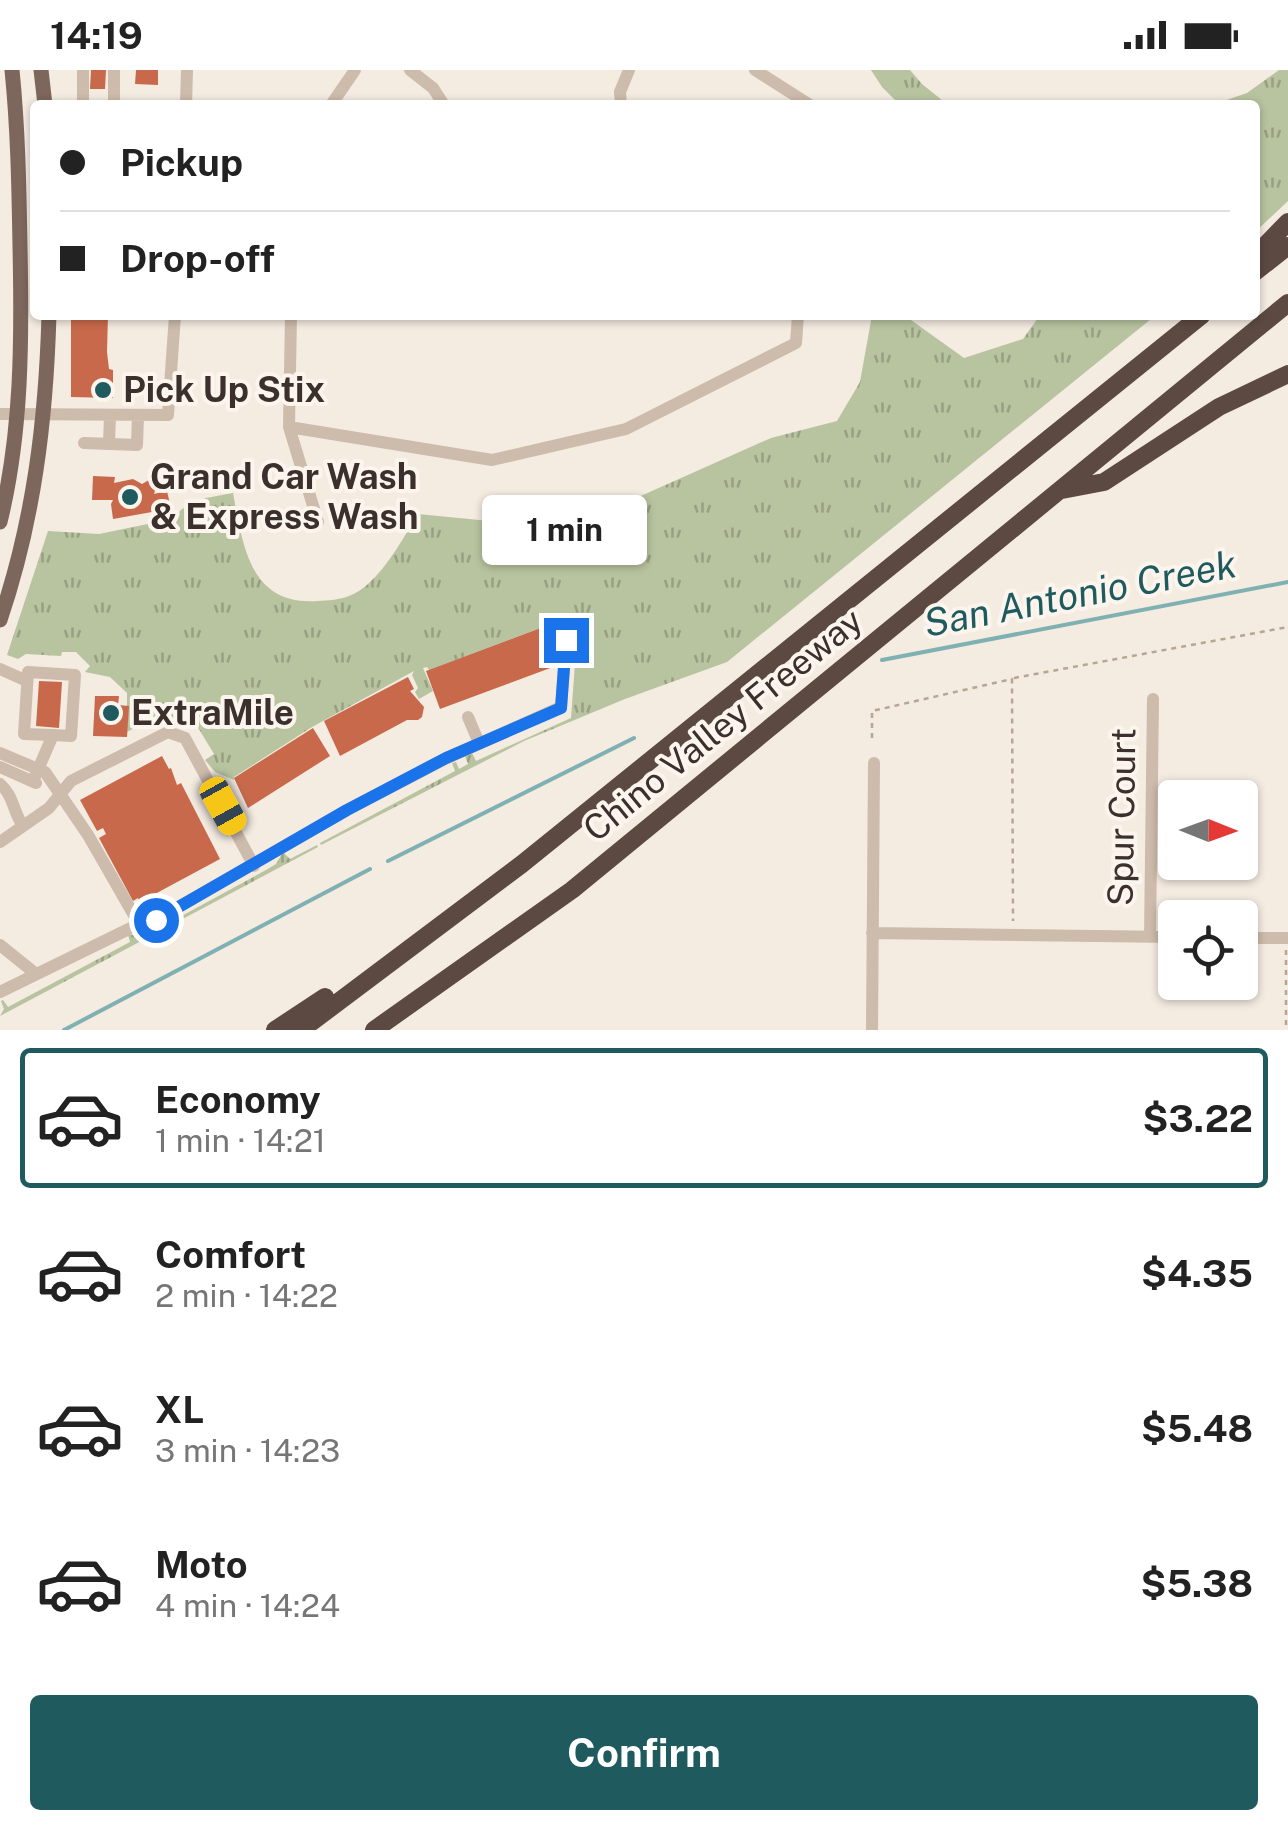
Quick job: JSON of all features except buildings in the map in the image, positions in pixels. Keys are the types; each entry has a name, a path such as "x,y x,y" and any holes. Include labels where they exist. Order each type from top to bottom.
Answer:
{"highway":[{"path":"1260,251 1288,222"},
{"path":"1260,268 1288,246"},
{"name":"Chino Valley Freeway","path":"374,1030 572,890 1288,303"},
{"name":"Chino Valley Freeway","path":"301,1030 522,864 1195,320"},
{"path":"1062,490 1104,482 1219,406 1288,374"},
{"path":"275,1030 337,990 362,982"}],"main road":[{"path":"0,522 17,414 20,265 12,70"},
{"path":"41,70 44,100"},
{"path":"0,620 30,511 45,414 48,320"}],"street":[{"path":"83,70 83,100"},
{"path":"114,70 114,100"},
{"path":"186,100 187,70"},
{"path":"334,100 355,70"},
{"path":"410,70 434,88 441,100"},
{"path":"621,100 630,70"},
{"path":"754,70 802,100"},
{"path":"0,414 168,415 175,320"},
{"path":"291,320 288,427 318,522"},
{"path":"288,427 492,460 626,428 796,343 798,320"},
{"path":"109,444 110,415"},
{"path":"84,443 137,444 138,415"},
{"path":"0,992 138,924 156,920 347,810 478,743 561,708 566,640"},
{"path":"0,669 27,680"},
{"path":"28,672 74,674 71,736 53,735 24,734 28,672"},
{"name":"Spur Court","path":"1150,936 1153,698"},
{"path":"468,718 478,743"},
{"path":"0,842 50,808 57,791 70,782 168,732 185,738 254,866"},
{"path":"36,775 53,735"},
{"path":"0,754 36,775"},
{"path":"872,1030 874,764"},
{"path":"0,768 36,775 45,772 88,836 138,924"},
{"path":"0,784 9,792 15,815 23,826"},
{"path":"872,933 1158,936"},
{"path":"1258,938 1287,938"},
{"path":"0,945 36,974"}],"path":[{"path":"872,738 872,711 1012,678 1288,627"},
{"path":"1012,678 1013,922"},
{"path":"1286,1030 1287,938"}],"green space":[{"path":"871,70 910,70 942,100 895,100"},
{"path":"1279,70 1288,70 1288,201 1260,227 1260,100 1227,100 1247,93"},
{"path":"871,320 911,320 964,358 1023,339 1036,320 1150,320 727,662 524,741 321,845 455,771 452,763 456,762 459,769 468,764 465,756 472,753 476,761 571,718 578,623 565,622 563,630 559,623 546,626 429,670 423,668 433,691 419,699 414,671 312,727 234,780 215,772 205,760 214,754 194,721 185,726 172,721 163,724 158,715 127,732 127,693 110,677 85,672 90,666 76,652 62,652 61,656 26,654 18,659 7,655 48,531 99,534 172,519 182,509 206,498 233,493 246,551 263,583 277,594 295,600 332,600 362,589 376,577 418,514 511,523 548,519 634,499 771,438 837,421 860,382"},
{"path":"317,845 0,1016 4,1009 1,1001 8,1007 130,942 128,934 143,937 276,864 283,852 290,859"}],"waterway":[{"name":"San Antonio Creek","path":"882,660 1288,582"},
{"name":"San Antonio Creek","path":"388,861 634,738"},
{"name":"San Antonio Creek","path":"64,1030 370,869"}],"place":[{"name":"Pick Up Stix","path":"103,390"},
{"name":"Grand Car Wash & Express Wash","path":"130,497"},
{"name":"ExtraMile","path":"111,713"}],"route":[{"path":"156,920 446,758 561,708 566,640"}]}
